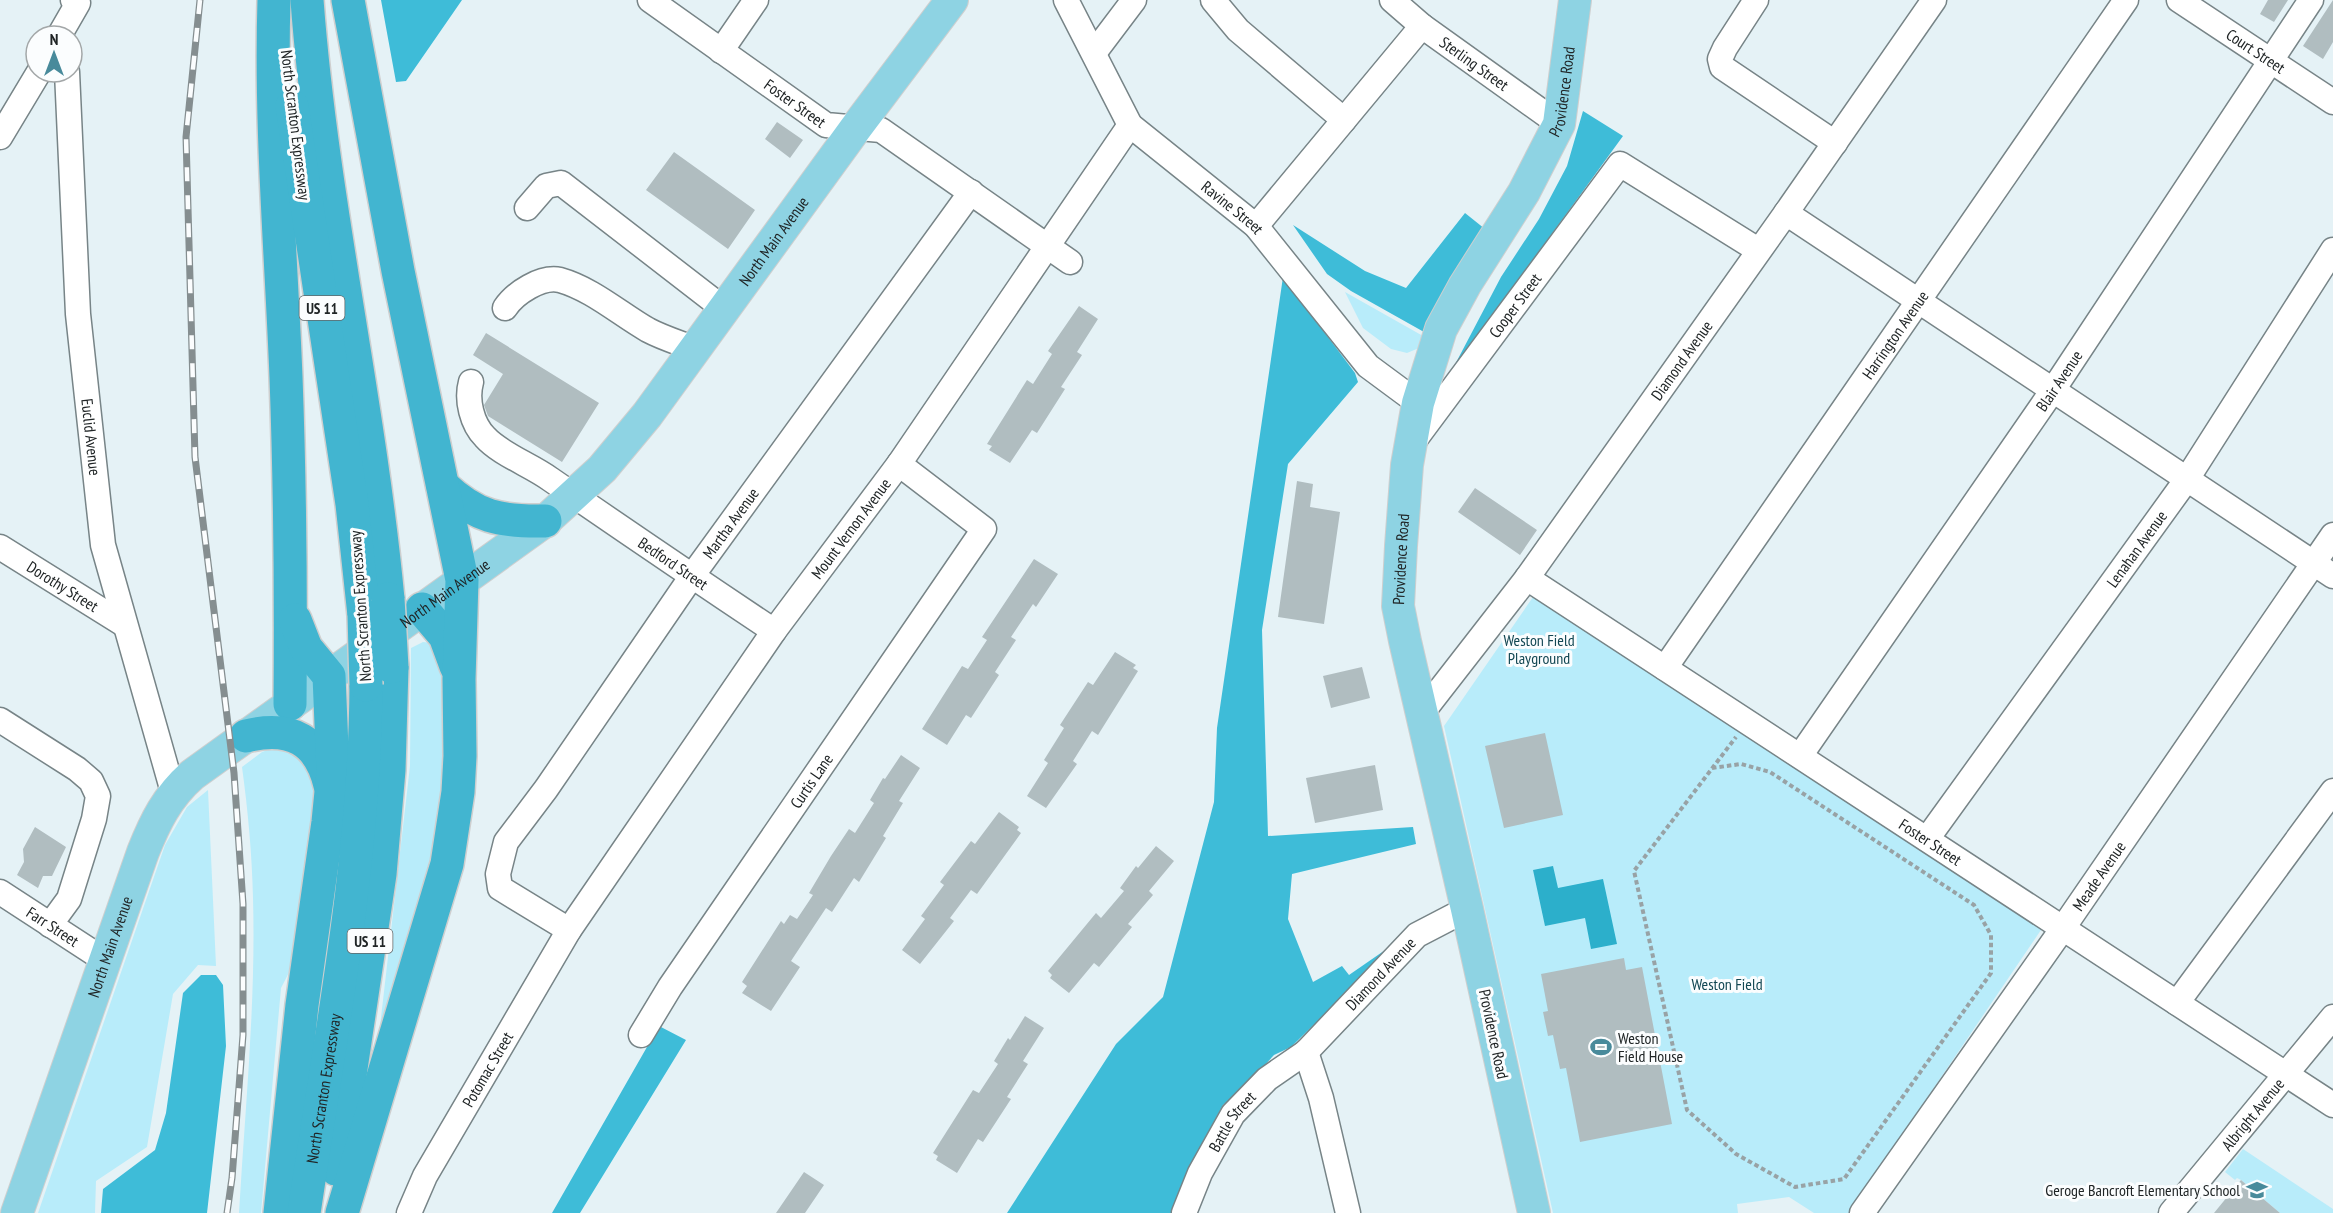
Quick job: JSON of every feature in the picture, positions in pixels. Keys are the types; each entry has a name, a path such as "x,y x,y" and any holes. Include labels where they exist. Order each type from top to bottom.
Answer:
{"highway":[{"path":"274,0 273,102 286,376 292,596 290,704"},
{"name":"North Scranton Expressway","path":"282,0 297,143 352,504 376,607"},
{"name":"North Scranton Expressway","path":"307,0 322,139 377,500 376,607 379,676 389,770 380,874 331,1213"},
{"path":"342,1213 447,864 458,792 460,756 459,680 462,580 398,272 348,0"},
{"path":"443,486 458,500 485,516 518,522 545,521"},
{"path":"280,1213 302,1005 332,794 333,746 329,676 313,658 300,637 295,624 292,596"},
{"path":"422,609 451,646 459,680"},
{"name":"North Scranton Expressway","path":"304,1213 355,870 364,769 379,676"},
{"path":"246,736 271,731 285,733 308,745 323,764 332,794"}],"main road":[{"name":"North Main Avenue","path":"17,1213 152,830 173,792 192,775 545,521 575,496 626,443 952,0"},
{"name":"Providence Road","path":"1534,1213 1398,606 1401,535 1410,447 1418,403 1441,329 1465,285 1524,192 1559,124 1575,0"}],"street":[{"name":"Foster Street","path":"650,0 826,125 881,130 1070,262"},
{"path":"722,51 756,0"},
{"name":"Ravine Street","path":"1066,0 1130,125 1256,226 1368,366 1418,403"},
{"path":"1094,53 1134,0"},
{"path":"1213,0 1238,30 1344,120"},
{"name":"Sterling Street","path":"1392,0 1422,26 1559,124"},
{"path":"1756,0 1725,48 1720,59 1722,67 1835,143"},
{"name":"Diamond Avenue","path":"1422,713 1527,578 1934,0"},
{"name":"Harrington Avenue","path":"1665,668 2126,0"},
{"name":"Court Street","path":"2179,0 2333,102"},
{"name":"Blair Avenue","path":"1800,756 2053,390 2311,0"},
{"path":"65,24 76,1"},
{"path":"74,24 76,1"},
{"path":"1256,226 1422,26"},
{"path":"0,137 8,107 28,84"},
{"name":"Euclid Avenue","path":"68,84 78,314 104,545 173,792"},
{"name":"Mount Vernon Avenue","path":"569,930 774,631 898,464 1130,125"},
{"name":"Cooper Street","path":"1410,447 1620,164 1758,250"},
{"path":"527,208 546,186 561,183 724,309"},
{"name":"Martha Avenue","path":"569,930 500,888 498,874 507,842 692,576 971,192"},
{"path":"1786,213 2324,570"},
{"name":"Lenahan Avenue","path":"1927,839 2187,479 2333,250"},
{"path":"505,308 512,298 528,288 544,281 559,280 587,292 650,332 695,349"},
{"name":"Bedford Street","path":"471,382 468,391 473,418 486,439 537,470 774,631"},
{"name":"Curtis Lane","path":"641,1035 670,987 984,529 898,464"},
{"name":"Meade Avenue","path":"1862,1213 2063,928 2324,570 2333,536"},
{"name":"Dorothy Street","path":"0,547 125,625"},
{"name":"Foster Street","path":"1527,578 2333,1105"},
{"path":"0,720 77,769 91,781 98,796 94,819 69,899 50,925"},
{"path":"2176,1003 2333,791"},
{"name":"Farr Street","path":"0,892 106,961"},
{"name":"Diamond Avenue","path":"1306,1052 1418,935 1467,909"},
{"name":"Potomac Street","path":"410,1213 425,1176 569,930"},
{"name":"Albright Avenue","path":"2171,1213 2333,1017"},
{"path":"1306,1052 1321,1098 1348,1213"},
{"name":"Battle Street","path":"1184,1213 1200,1173 1233,1114 1267,1079 1306,1052"}],"path":[{"path":"1712,768 1742,764 1770,772 1974,905 1991,935 1991,973 1844,1179 1795,1187 1736,1155 1687,1110 1634,871 1712,768 1748,722"}],"green space":[{"path":"1345,292 1423,336 1419,348 1407,353 1391,349 1363,328"},
{"name":"Weston Field","path":"1533,597 2043,927 1849,1213 1814,1213 1789,1197 1737,1204 1738,1213 1553,1213 1444,726"},
{"path":"423,642 432,643 443,658 447,688 443,815 425,896 379,1035 410,766 411,648"},
{"path":"276,747 304,753 314,783 314,807 295,961 281,988 261,1213 239,1213 254,937 251,849 242,767 262,752"},
{"path":"208,790 216,966 198,965 173,994 147,1147 96,1181 95,1213 38,1213 165,845 187,807"},
{"path":"2243,1149 2333,1209 2333,1213 2280,1213 2241,1180 2237,1178 2235,1180 2225,1172"}],"shaded area":[{"path":"381,0 462,0 406,81 396,82"},
{"path":"1583,111 1623,136 1450,374 1501,277 1539,219 1567,166"},
{"path":"1465,213 1485,229 1424,332 1351,291 1327,274 1293,225 1365,271 1406,288"},
{"path":"1283,277 1355,373 1358,382 1288,464 1262,630 1268,836 1413,827 1416,844 1292,874 1288,919 1313,982 1342,966 1349,975 1404,937 1291,1047 1274,1055 1223,1105 1189,1168 1171,1213 1007,1213 1116,1044 1163,997 1214,802 1217,728"},
{"path":"1553,866 1558,888 1603,879 1617,944 1591,949 1585,918 1545,926 1533,870"},
{"path":"201,975 216,975 223,985 226,1046 207,1213 101,1213 103,1189 155,1150 166,1113 183,993"},
{"path":"659,1026 686,1040 580,1213 552,1213"}],"building":[{"path":"2268,0 2288,0 2274,22 2260,14"},
{"path":"2333,0 2333,42 2323,59 2303,46"},
{"path":"777,122 803,140 790,158 765,139"},
{"path":"674,152 755,210 728,249 646,190"},
{"path":"1079,306 1098,319 1077,352 1082,355 1061,387 1065,389 1037,433 1032,430 1010,463 989,450 992,446 987,444 1027,380 1033,384 1052,354 1048,351"},
{"path":"486,333 599,403 562,462 488,416 484,405 503,374 473,355"},
{"path":"1297,481 1313,484 1310,507 1340,512 1324,624 1278,617"},
{"path":"1475,488 1537,530 1520,555 1458,512"},
{"path":"1034,559 1058,574 1036,607 1033,604 1011,637 1016,640 995,672 999,675 971,718 966,715 947,745 922,729 962,666 968,669 987,640 982,637"},
{"path":"1115,652 1136,665 1133,668 1138,671 1098,735 1092,731 1073,761 1077,764 1046,808 1027,796 1048,763 1044,760 1064,728 1060,725 1088,682 1093,685"},
{"path":"1362,667 1370,698 1331,708 1323,676"},
{"path":"1545,733 1563,815 1504,828 1485,746"},
{"path":"901,755 920,768 899,801 903,803 883,836 886,838 859,882 854,878 832,912 826,908 791,961 800,967 771,1011 742,993 747,986 742,982 781,921 784,924 790,915 797,919 813,895 809,893 831,856 849,829 855,833 874,803 870,800"},
{"path":"1375,765 1383,810 1315,823 1306,778"},
{"path":"999,812 1019,827 1017,830 1021,833 977,894 971,890 950,918 954,921 920,964 902,950 925,919 921,916 944,885 940,882 971,841 975,844"},
{"path":"35,827 66,847 52,876 43,876 38,888 17,875 24,862 23,849"},
{"path":"1156,846 1174,861 1149,891 1153,895 1128,924 1132,927 1099,967 1094,963 1069,993 1050,978 1052,975 1048,971 1096,913 1101,918 1124,891 1120,888 1136,866 1138,868"},
{"name":"Weston Field House","path":"1624,958 1626,970 1642,967 1672,1124 1580,1142 1566,1068 1560,1069 1553,1035 1548,1036 1543,1012 1548,1011 1541,974"},
{"path":"1025,1016 1044,1028 1023,1061 1028,1064 1007,1097 1011,1099 983,1142 978,1139 957,1173 936,1160 938,1156 933,1153 973,1090 979,1093 998,1064 994,1061"},
{"path":"804,1172 824,1185 805,1213 776,1213"},
{"path":"2241,1180 2280,1213 2214,1213"}],"railway":[{"path":"200,0 186,137 195,457 234,773 243,904 243,1035 232,1178 227,1213"}],"place":[{"name":"Weston Field House","path":"1601,1047"},
{"name":"Geroge Bancroft Elementary School","path":"2257,1190"}],"park label":[{"name":"Weston Field Playground","path":"1539,649"}]}
